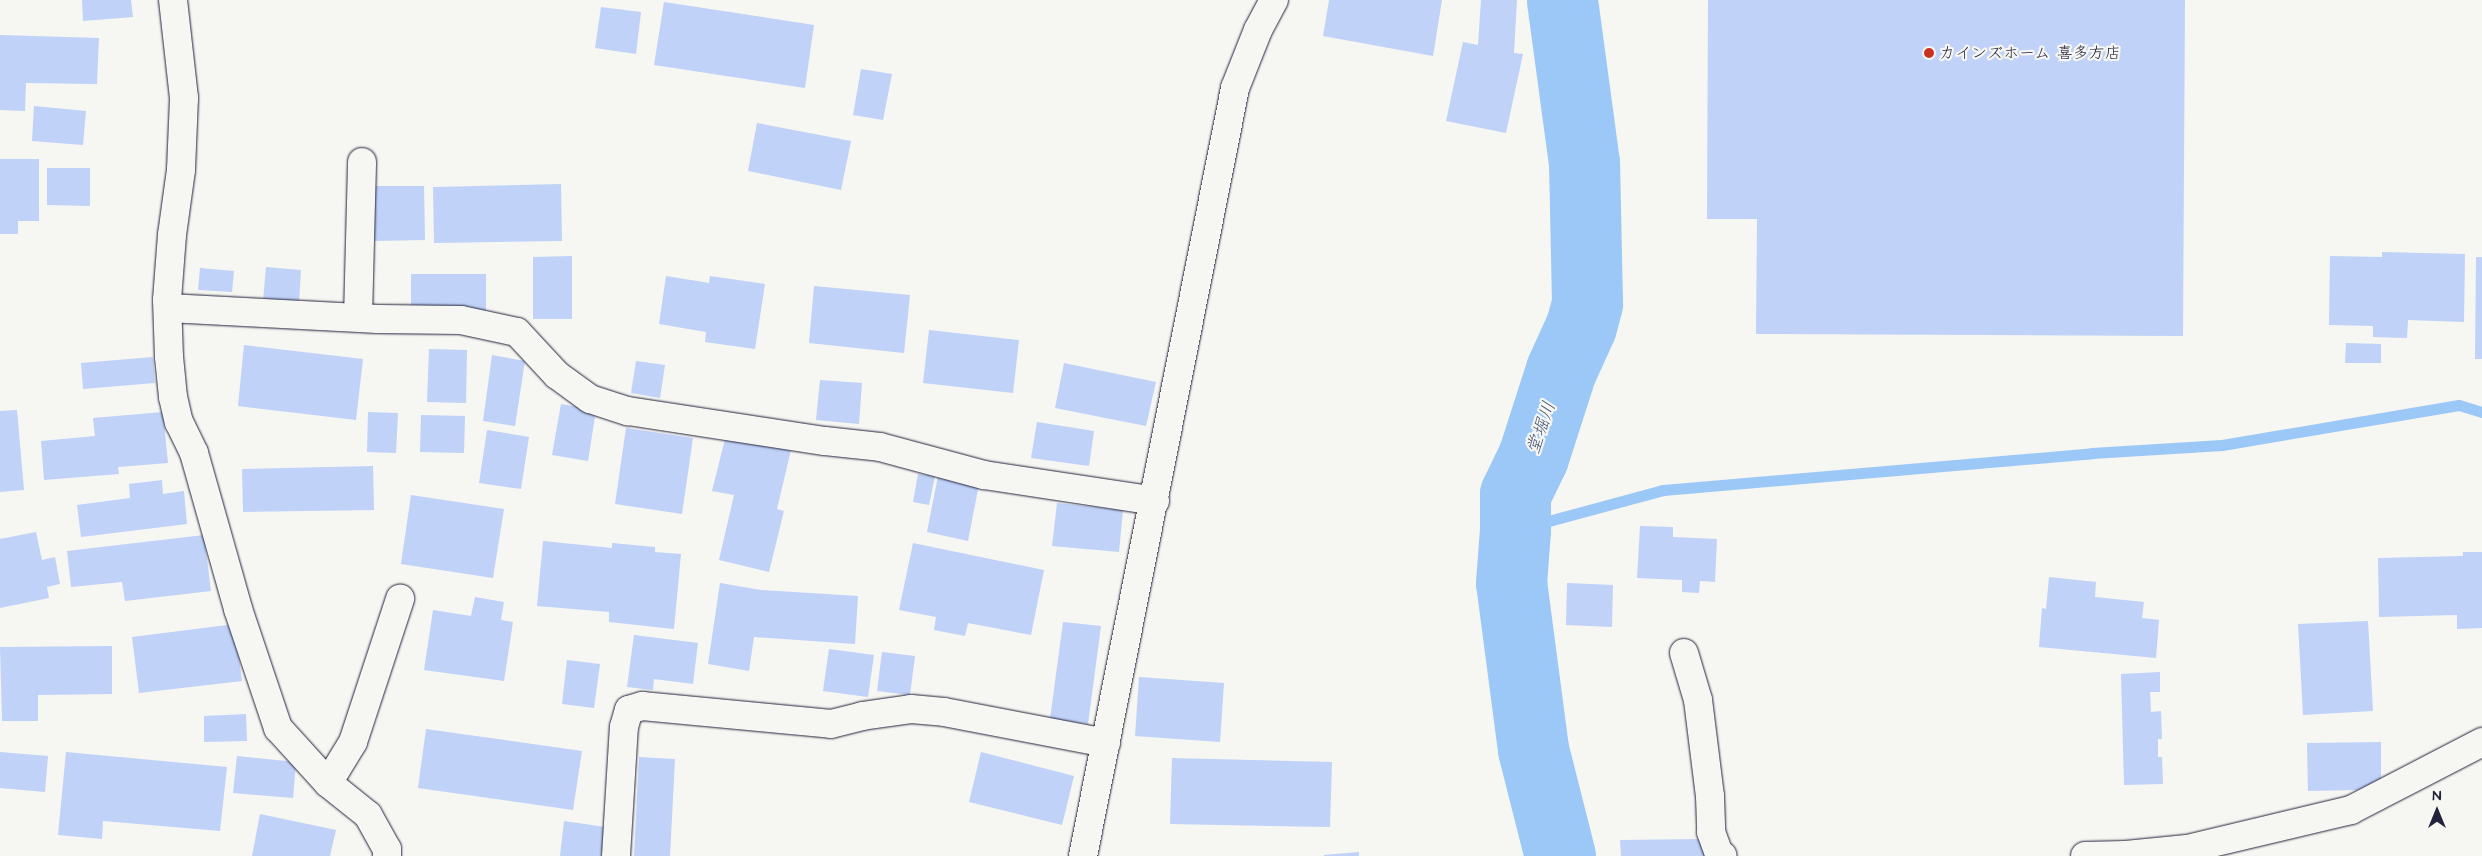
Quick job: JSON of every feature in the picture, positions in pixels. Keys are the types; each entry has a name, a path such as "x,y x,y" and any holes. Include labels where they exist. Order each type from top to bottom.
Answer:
{"street":[{"path":"173,0 184,98 181,170 172,235 168,308 169,357 177,414 194,453 238,609 278,728 328,783 368,815 387,849 387,856"},
{"path":"1083,856 1155,501 1235,88 1258,30 1274,0"},
{"path":"358,317 362,162"},
{"path":"168,308 461,320 517,332 557,375 590,399 628,411 825,442 880,447 984,475 1155,501"},
{"path":"328,783 353,742 400,599"},
{"path":"1684,652 1698,700 1710,796 1711,832 1718,854 1723,856"},
{"path":"616,856 624,727 629,710 642,706 831,724 862,716 911,709 936,711 1106,743"},
{"path":"2085,856 2126,855 2187,849 2351,810 2482,742"}],"building":[{"path":"82,0 131,0 133,17 83,21"},
{"path":"1329,0 1442,0 1433,56 1323,36"},
{"path":"1481,0 1517,0 1514,53 1523,54 1506,133 1446,121 1463,42 1478,45"},
{"path":"1708,0 2185,0 2183,336 1756,334 1757,219 1707,219"},
{"path":"664,2 814,25 805,88 654,65"},
{"path":"601,7 641,12 636,54 595,48"},
{"path":"0,35 99,38 97,84 26,83 25,111 0,110"},
{"path":"861,69 892,74 883,120 853,115"},
{"path":"34,106 86,111 83,145 32,141"},
{"path":"757,123 851,141 841,190 748,171"},
{"path":"0,159 39,159 39,221 18,221 18,234 0,234"},
{"path":"47,168 90,168 90,206 47,205"},
{"path":"561,184 562,241 434,243 433,187"},
{"path":"373,186 424,186 425,240 373,241"},
{"path":"2382,252 2465,254 2464,322 2408,320 2407,338 2373,337 2373,326 2329,325 2330,256 2382,257"},
{"path":"572,256 572,319 533,319 533,257"},
{"path":"2476,257 2482,257 2482,359 2475,359"},
{"path":"266,267 301,270 299,303 263,301"},
{"path":"200,268 234,271 232,292 198,290"},
{"path":"411,274 486,274 486,313 411,313"},
{"path":"666,276 709,283 710,276 765,284 755,349 705,342 706,332 659,324"},
{"path":"814,286 910,295 904,353 809,343"},
{"path":"929,330 1019,340 1013,393 923,383"},
{"path":"2346,343 2381,344 2381,363 2345,363"},
{"path":"244,345 363,359 356,420 238,406"},
{"path":"429,349 467,350 466,403 427,402"},
{"path":"492,355 525,361 515,426 483,421"},
{"path":"153,357 155,383 83,389 81,363"},
{"path":"636,361 665,365 660,398 631,393"},
{"path":"1064,363 1156,382 1146,426 1055,408"},
{"path":"820,380 862,383 859,424 816,420"},
{"path":"561,404 596,410 588,461 552,455"},
{"path":"17,410 24,490 0,492 0,411"},
{"path":"163,412 168,463 118,467 119,474 44,480 41,441 95,436 93,418"},
{"path":"368,412 398,413 396,453 367,452"},
{"path":"421,415 465,416 464,453 420,452"},
{"path":"1037,422 1094,431 1089,466 1031,458"},
{"path":"626,428 693,438 682,514 615,504"},
{"path":"487,430 529,437 521,489 479,483"},
{"path":"726,435 791,450 777,509 784,511 769,572 719,560 734,495 712,491"},
{"path":"373,466 374,510 243,512 242,469"},
{"path":"918,474 935,476 929,505 913,502"},
{"path":"938,476 979,484 968,541 927,532"},
{"path":"162,480 163,494 184,491 187,524 81,537 77,505 130,498 129,484"},
{"path":"411,495 504,509 493,578 401,564"},
{"path":"1057,503 1123,510 1119,552 1052,546"},
{"path":"1640,526 1673,527 1673,537 1717,539 1715,582 1700,581 1699,593 1682,592 1682,580 1637,578"},
{"path":"36,532 42,560 55,557 60,584 47,587 49,598 0,608 0,539"},
{"path":"204,535 211,591 125,601 122,582 71,587 67,551"},
{"path":"543,541 612,548 612,543 655,547 655,552 681,554 674,629 609,622 609,612 537,606"},
{"path":"913,543 1044,570 1031,635 968,623 965,636 934,630 936,617 899,610"},
{"path":"2463,552 2482,552 2482,628 2457,629 2457,615 2379,617 2378,558 2463,556"},
{"path":"2049,577 2096,582 2095,597 2144,602 2142,618 2159,620 2156,658 2039,647 2042,608 2046,609"},
{"path":"720,583 761,590 858,596 855,644 754,637 749,671 708,664"},
{"path":"1567,583 1613,585 1612,627 1566,625"},
{"path":"475,597 504,602 501,620 513,622 504,681 424,670 433,610 471,616"},
{"path":"2368,621 2373,711 2303,715 2298,624"},
{"path":"1063,622 1101,626 1088,724 1050,719"},
{"path":"235,624 242,681 139,693 132,637"},
{"path":"634,635 698,643 693,684 654,679 653,690 627,687"},
{"path":"112,646 112,694 38,695 38,721 2,721 0,647"},
{"path":"829,649 874,655 868,697 823,691"},
{"path":"882,652 915,656 910,695 877,691"},
{"path":"567,660 600,664 594,708 562,704"},
{"path":"2160,672 2160,692 2150,692 2151,712 2161,711 2162,739 2158,739 2158,757 2162,757 2163,784 2124,785 2121,674"},
{"path":"1139,677 1224,683 1220,742 1135,736"},
{"path":"246,714 247,741 204,742 204,716"},
{"path":"426,729 582,751 573,810 418,788"},
{"path":"2381,742 2381,779 2357,790 2308,791 2307,743"},
{"path":"0,752 48,756 45,792 0,788"},
{"path":"66,752 227,767 220,831 103,821 102,839 58,835"},
{"path":"981,752 1074,776 1062,825 969,802"},
{"path":"237,756 296,762 293,798 233,793"},
{"path":"639,757 675,759 670,856 634,856"},
{"path":"1172,758 1332,762 1330,827 1170,824"},
{"path":"260,814 336,830 330,856 252,856"},
{"path":"564,821 605,827 601,856 560,856"},
{"path":"1704,839 1705,856 1621,856 1620,840"},
{"path":"1359,852 1359,856 1324,856 1324,855"}],"waterway":[{"name":"堂堀川","path":"1560,856 1533,749 1511,583 1515,530 1515,494 1533,457 1561,370 1581,326 1587,303 1584,163 1562,0"},
{"path":"1515,530 1663,490 2092,453 2222,445 2459,405 2482,412"}],"place":[{"name":"カインズホーム 喜多方店","path":"1929,53"}]}
